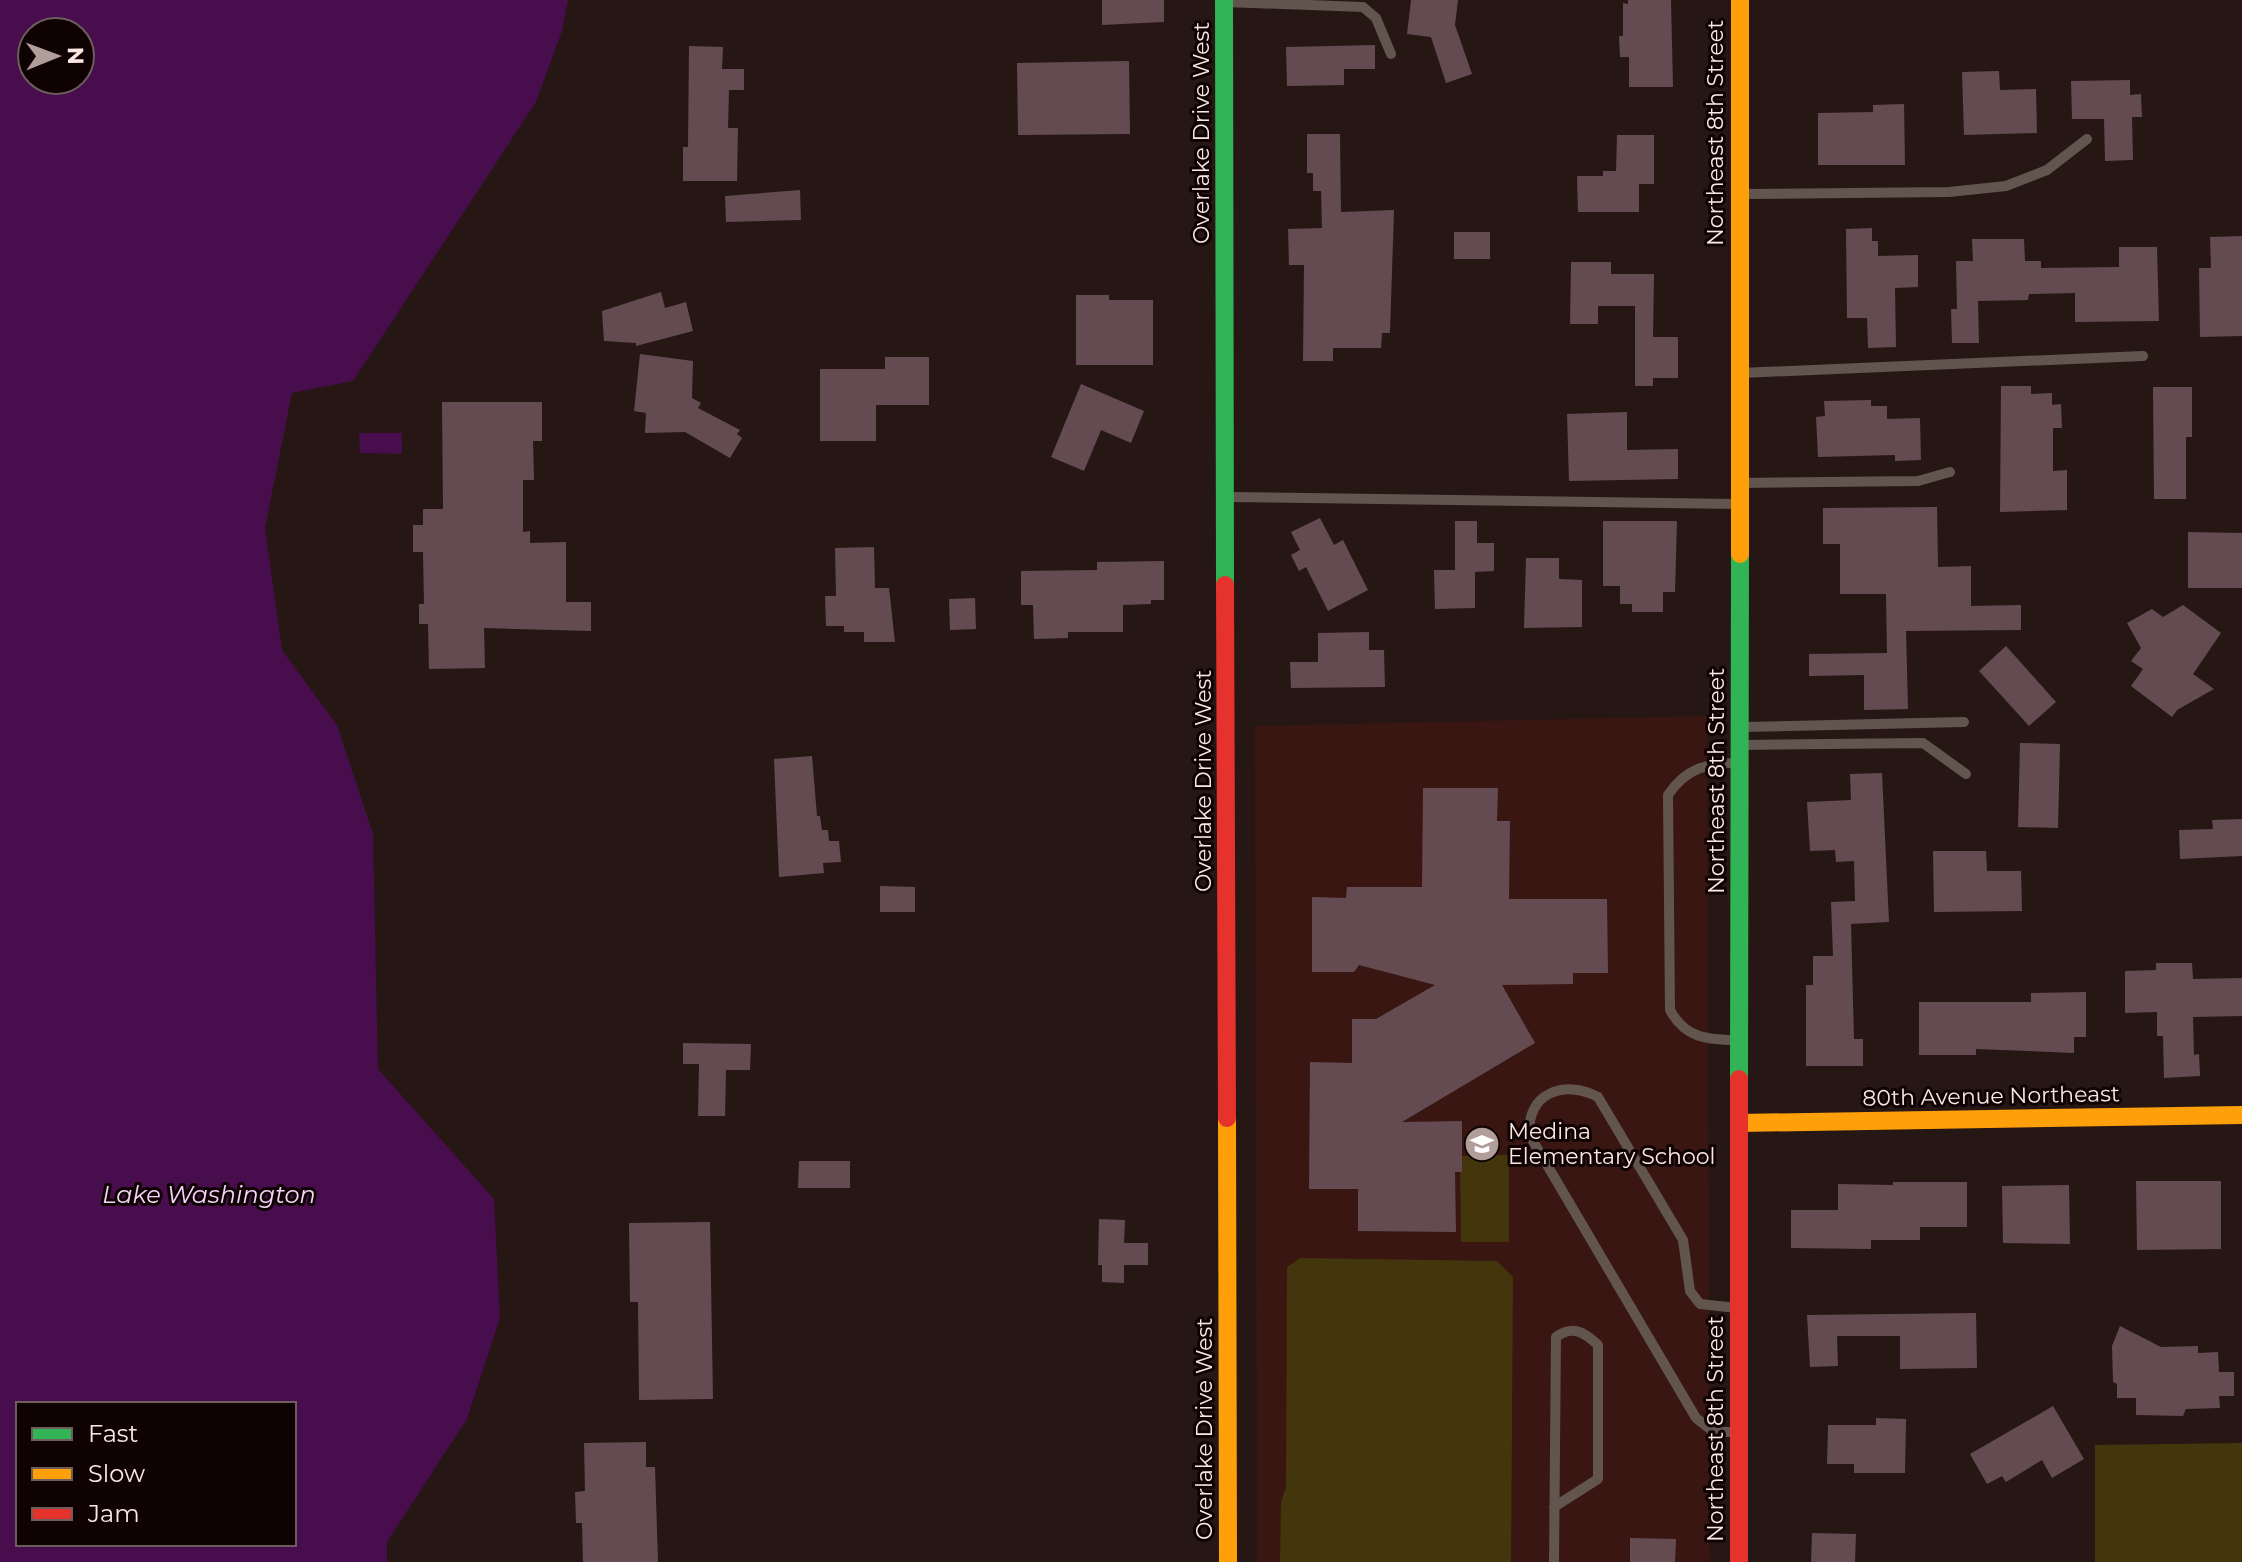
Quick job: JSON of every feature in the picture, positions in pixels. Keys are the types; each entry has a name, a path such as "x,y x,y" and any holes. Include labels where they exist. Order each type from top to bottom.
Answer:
{"street":[{"name":"Northeast 8th Street","path":"1739,1562 1740,0"},
{"name":"Overlake Drive West","path":"1224,1 1228,1562"},
{"name":"80th Avenue Northeast","path":"1740,1123 2242,1115"}],"lane":[{"path":"1224,1 1363,7 1376,18 1391,54"},
{"path":"1738,194 1949,192 2006,186 2047,170 2087,139"},
{"path":"1738,373 2143,356"},
{"path":"1738,484 1918,481 1950,472"},
{"path":"1226,497 1738,504"},
{"path":"1740,1040 1703,1040 1677,1022 1670,1010 1668,795 1675,784 1698,766 1740,745 1964,722"},
{"path":"1740,745 1923,743 1966,774"},
{"path":"1739,1308 1700,1304 1690,1291 1683,1240 1598,1097 1586,1091 1561,1088 1539,1100 1528,1124 1530,1136 1696,1418 1714,1432 1739,1432"},
{"path":"1554,1507 1598,1479 1598,1345 1583,1331 1566,1330 1556,1337 1554,1507 1554,1562"}],"shaded area":[{"name":"Medina Elementary School","path":"1707,716 1710,1562 1257,1562 1255,726"},
{"path":"1509,1155 1509,1242 1461,1242 1460,1156"},
{"path":"1300,1258 1497,1261 1513,1277 1511,1562 1280,1562 1281,1501 1286,1488 1287,1267"},
{"path":"2242,1443 2242,1562 2095,1562 2095,1445"}],"water":[{"name":"Lake Washington","path":"0,0 568,0 562,31 536,102 353,381 292,393 265,528 282,650 337,725 373,834 378,1069 494,1199 500,1318 467,1419 387,1542 387,1562 0,1562"},
{"path":"359,433 402,433 402,454 360,453"}],"building":[{"path":"1102,0 1164,0 1164,22 1102,25"},
{"path":"1411,0 1458,0 1455,25 1472,74 1446,83 1431,37 1407,34"},
{"path":"1628,0 1671,0 1673,87 1629,87 1629,57 1620,57 1619,36 1623,36 1623,3 1628,4"},
{"path":"1375,45 1375,69 1344,69 1344,85 1287,86 1286,47"},
{"path":"689,46 723,47 722,69 744,69 744,90 729,90 728,128 738,128 737,181 683,181 683,147 688,147"},
{"path":"1129,61 1130,134 1018,135 1017,63"},
{"path":"1999,71 2000,90 2036,89 2037,133 1964,135 1962,72"},
{"path":"2130,80 2130,95 2141,94 2142,117 2132,117 2133,160 2105,161 2104,119 2072,119 2071,81"},
{"path":"1904,104 1905,165 1818,165 1818,113 1873,112 1873,105"},
{"path":"1307,134 1340,134 1341,212 1394,210 1390,333 1382,333 1381,348 1333,348 1333,361 1303,361 1304,265 1289,265 1288,229 1322,228 1321,191 1313,191 1313,173 1307,173"},
{"path":"1617,135 1654,135 1654,184 1639,184 1639,212 1578,212 1577,176 1603,176 1603,171 1616,171"},
{"path":"800,190 801,220 726,222 725,196"},
{"path":"1872,228 1872,241 1878,241 1878,256 1918,255 1918,287 1895,288 1896,347 1868,348 1867,318 1847,318 1846,229"},
{"path":"1454,232 1490,232 1490,259 1454,259"},
{"path":"2242,236 2242,336 2200,337 2199,268 2211,268 2210,237"},
{"path":"1972,239 2024,239 2025,261 2041,261 2041,268 2119,267 2119,247 2157,247 2159,321 2075,322 2075,293 2029,294 2028,300 1978,301 1979,343 1952,343 1951,309 1957,309 1956,261 1973,261"},
{"path":"1571,262 1611,262 1611,274 1654,274 1653,337 1678,337 1678,378 1653,378 1653,386 1635,386 1635,306 1598,306 1598,324 1570,324"},
{"path":"661,292 665,308 686,302 693,331 636,346 636,343 604,341 602,311"},
{"path":"1076,295 1109,295 1109,300 1153,300 1153,365 1076,365"},
{"path":"640,354 693,361 692,398 701,403 698,408 740,430 737,434 742,438 730,458 685,432 645,433 646,413 634,411"},
{"path":"885,357 929,357 929,405 876,405 876,441 820,441 820,369 885,369"},
{"path":"1081,384 1144,411 1131,443 1101,430 1084,471 1051,457"},
{"path":"2001,386 2031,386 2031,394 2052,393 2052,405 2061,404 2062,428 2053,428 2053,471 2067,470 2067,510 2000,512"},
{"path":"2153,387 2192,387 2192,437 2186,437 2186,499 2154,499"},
{"path":"1871,400 1871,406 1887,406 1887,419 1920,418 1921,460 1895,461 1895,455 1818,457 1816,417 1825,416 1824,401"},
{"path":"442,402 542,402 542,441 533,441 534,480 523,480 523,532 530,531 530,543 566,542 566,602 591,602 591,631 484,628 485,668 429,669 428,624 419,624 419,604 424,604 423,552 413,552 413,525 423,525 423,509 443,509"},
{"path":"1627,412 1627,450 1678,449 1678,479 1569,481 1567,414"},
{"path":"1937,507 1938,567 1971,566 1971,606 2021,605 2021,630 1906,631 1908,709 1864,710 1864,675 1809,676 1809,654 1887,653 1886,594 1840,594 1840,544 1823,544 1823,508"},
{"path":"1320,518 1334,545 1343,540 1368,590 1328,611 1306,567 1299,571 1291,555 1300,550 1291,532"},
{"path":"1455,521 1477,521 1477,543 1494,543 1494,571 1475,572 1475,608 1435,609 1434,570 1455,570"},
{"path":"1603,521 1677,521 1675,592 1663,592 1663,612 1632,612 1632,604 1620,604 1620,586 1603,586"},
{"path":"2188,532 2242,533 2242,588 2188,588"},
{"path":"874,547 875,588 889,588 895,642 864,642 864,632 844,632 844,626 826,626 825,596 836,596 835,548"},
{"path":"1526,558 1559,558 1559,579 1582,580 1582,627 1524,628"},
{"path":"1164,561 1164,600 1123,605 1123,632 1068,632 1068,638 1034,639 1033,605 1021,605 1021,571 1097,570 1097,562"},
{"path":"975,598 976,629 950,630 949,599"},
{"path":"2183,605 2221,633 2193,674 2214,689 2177,710 2172,717 2131,686 2143,669 2131,661 2141,648 2127,623 2152,609 2163,617"},
{"path":"1369,632 1369,650 1384,650 1385,687 1291,688 1290,662 1318,662 1318,633"},
{"path":"2006,646 2056,702 2029,726 1979,671"},
{"path":"2020,743 2060,744 2058,828 2018,827"},
{"path":"812,756 817,816 820,816 822,830 828,830 829,841 839,841 841,862 823,863 824,873 779,877 774,759"},
{"path":"1882,773 1889,922 1851,924 1854,1039 1863,1039 1863,1066 1806,1066 1806,985 1813,985 1813,956 1833,956 1831,902 1855,901 1854,861 1836,862 1835,850 1810,851 1807,802 1851,800 1850,774"},
{"path":"1423,788 1498,788 1497,821 1510,821 1509,899 1607,899 1608,973 1573,973 1573,984 1502,985 1535,1043 1402,1122 1462,1121 1462,1172 1455,1172 1456,1232 1358,1231 1358,1189 1309,1189 1310,1062 1352,1063 1352,1019 1376,1019 1435,985 1359,965 1354,972 1312,972 1312,897 1346,898 1347,887 1422,887"},
{"path":"2242,819 2242,856 2180,859 2179,830 2213,829 2212,820"},
{"path":"1933,851 1986,851 1987,871 2021,871 2022,911 1934,912"},
{"path":"880,886 915,887 915,912 880,912"},
{"path":"2156,963 2192,963 2193,979 2242,978 2242,1016 2193,1017 2194,1055 2199,1054 2200,1076 2164,1078 2163,1036 2157,1036 2157,1012 2125,1013 2125,971 2156,970"},
{"path":"2086,992 2086,1037 2074,1037 2074,1053 1976,1049 1976,1055 1919,1055 1919,1002 2031,1002 2031,993"},
{"path":"683,1043 751,1044 750,1070 726,1070 725,1116 698,1116 699,1064 683,1064"},
{"path":"799,1161 850,1161 850,1188 798,1188"},
{"path":"2136,1181 2221,1181 2221,1249 2137,1250"},
{"path":"1893,1182 1967,1182 1967,1227 1920,1227 1920,1240 1871,1240 1871,1249 1791,1248 1791,1210 1838,1210 1838,1184 1893,1185"},
{"path":"2069,1185 2070,1244 2003,1243 2002,1186"},
{"path":"1099,1219 1125,1220 1124,1243 1148,1243 1148,1265 1124,1265 1124,1283 1102,1282 1102,1265 1098,1265"},
{"path":"710,1222 713,1399 639,1400 638,1302 630,1302 629,1223"},
{"path":"1976,1313 1977,1368 1900,1369 1900,1336 1837,1336 1838,1366 1810,1367 1807,1315"},
{"path":"2120,1326 2161,1347 2198,1346 2198,1353 2218,1352 2219,1372 2234,1372 2234,1396 2219,1396 2220,1408 2186,1409 2183,1416 2136,1415 2136,1398 2117,1398 2117,1384 2113,1382 2112,1346"},
{"path":"2053,1406 2084,1459 2052,1478 2042,1460 2006,1482 2002,1476 1987,1484 1970,1454"},
{"path":"1876,1418 1906,1419 1905,1473 1854,1473 1854,1464 1827,1464 1828,1425 1876,1425"},
{"path":"646,1442 646,1467 655,1467 658,1562 583,1562 582,1523 576,1523 575,1492 585,1491 584,1443"},
{"path":"1812,1533 1856,1534 1855,1562 1811,1562"},
{"path":"1630,1538 1676,1539 1675,1562 1630,1562"}],"traffic: fast":[{"path":"1224,0 1225,585"},
{"path":"1739,1079 1740,554"}],"traffic: slow":[{"path":"1740,0 1740,554"},
{"path":"1740,1123 2242,1115"},
{"path":"1227,1118 1228,1562"}],"traffic: jam":[{"path":"1225,585 1227,1118"},
{"path":"1739,1079 1739,1562"}],"place":[{"name":"Medina Elementary School","path":"1482,1144"}]}
